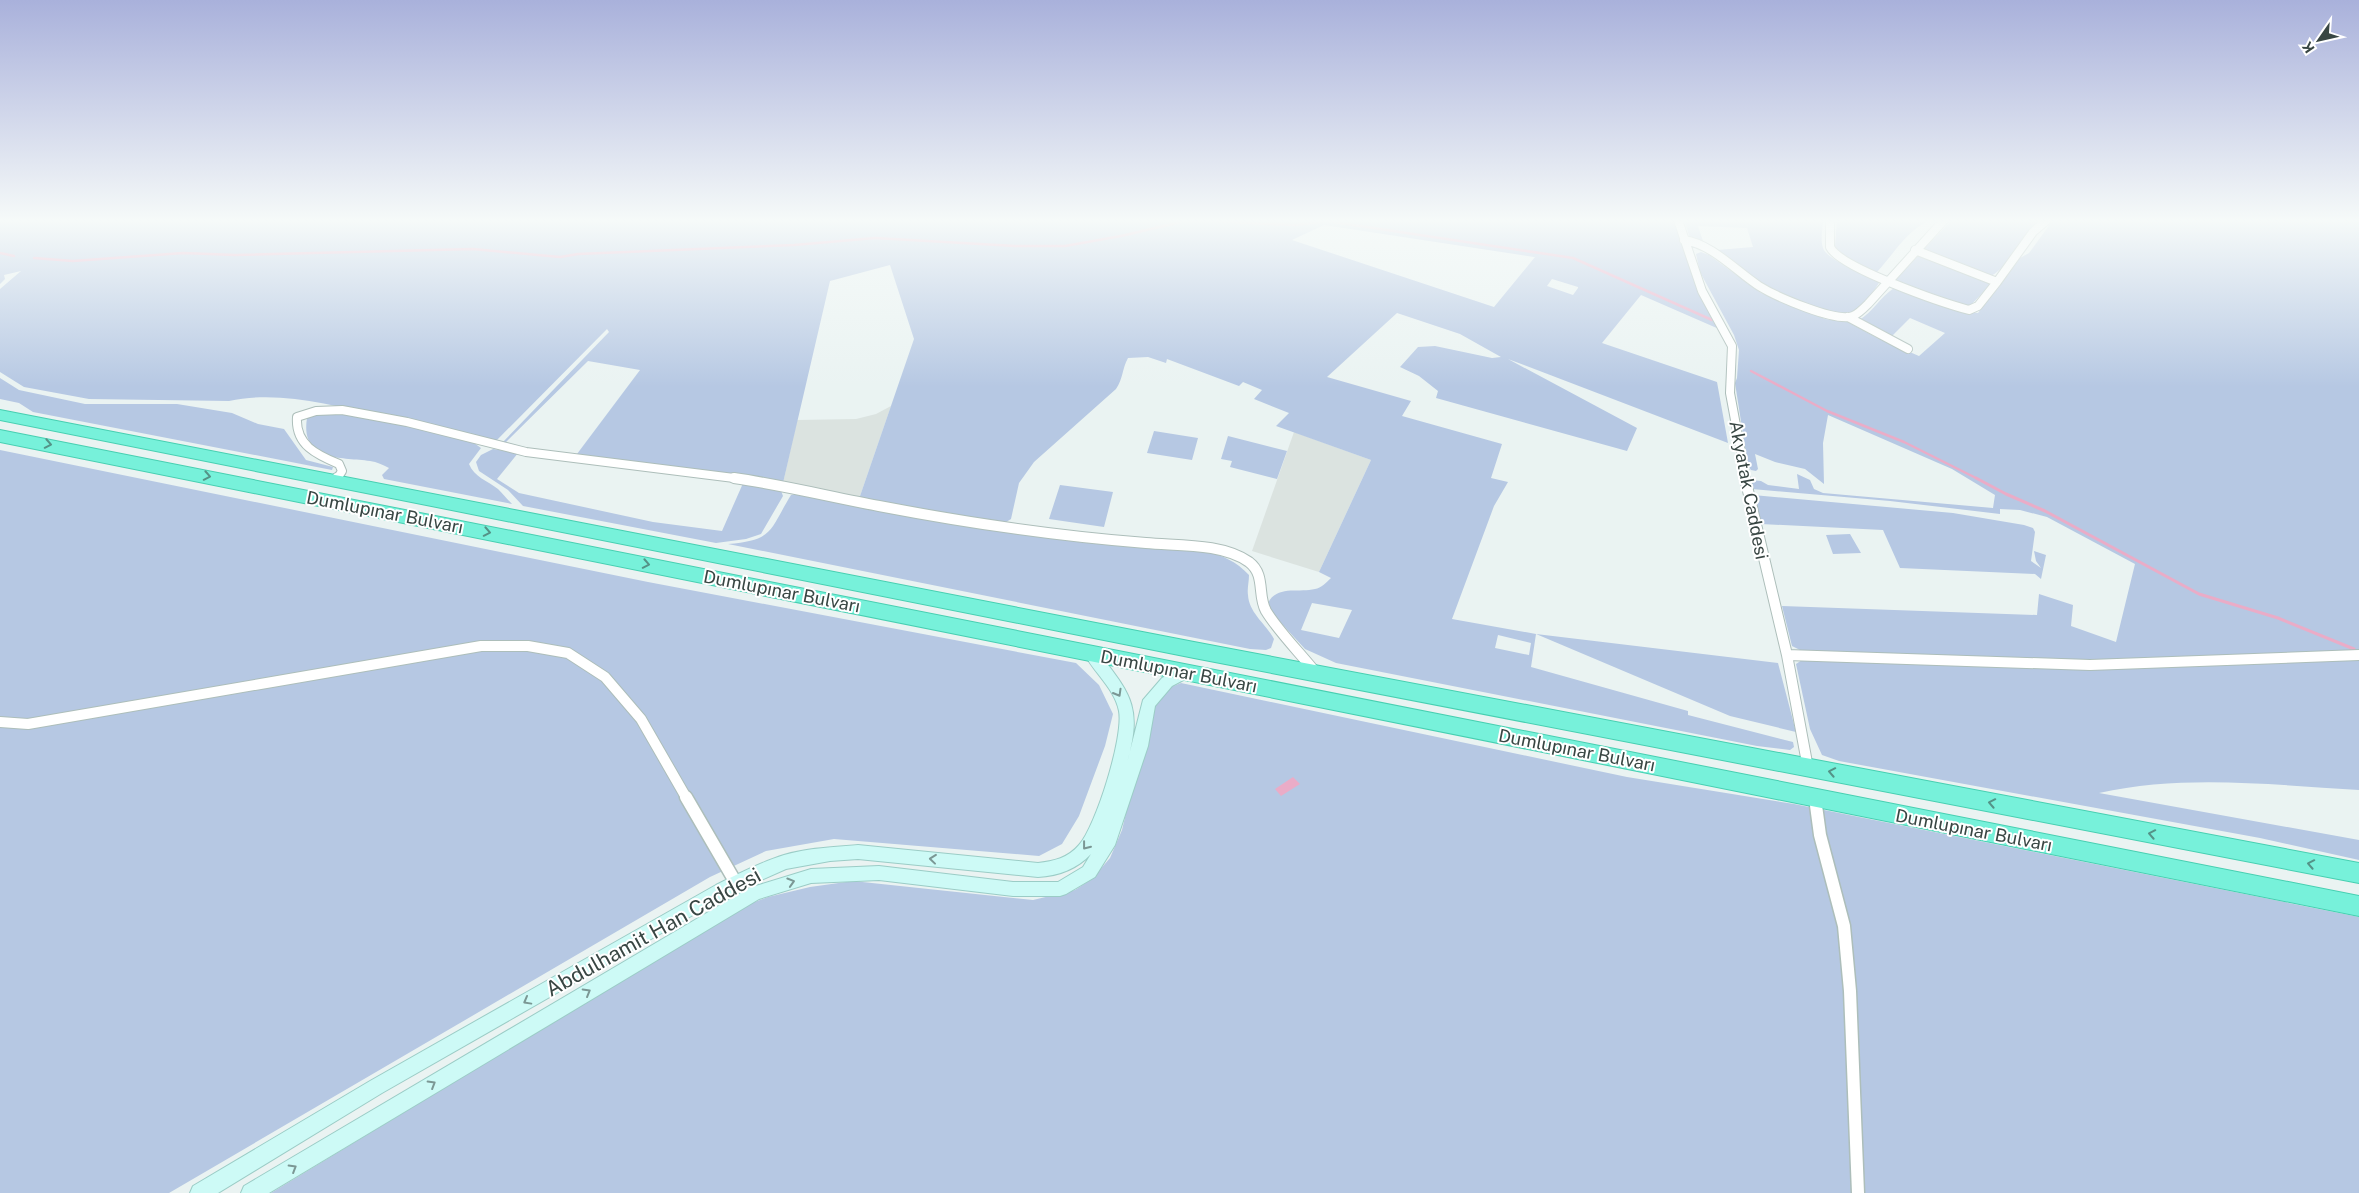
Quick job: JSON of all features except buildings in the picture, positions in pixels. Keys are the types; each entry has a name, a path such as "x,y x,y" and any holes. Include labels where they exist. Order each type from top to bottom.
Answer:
{"highway":[{"name":"Dumlupınar Bulvarı","path":"0,415 1316,674 2359,873"},
{"name":"Dumlupınar Bulvarı","path":"0,436 2359,906"}],"main road":[{"name":"Abdulhamit Han Caddesi","path":"200,1193 376,1087 736,883 785,862 830,854 858,852 1038,870 1062,867 1073,860 1090,844 1120,758 1128,725 1123,700 1091,653"},
{"name":"Abdulhamit Han Caddesi","path":"251,1193 755,893 811,876 879,874 1013,889 1060,889 1089,872 1109,840 1140,746 1148,704 1167,682 1186,672"}],"street":[{"name":"Akyatak Caddesi","path":"1697,276 1702,290 1728,334 1732,346 1730,393 1748,492 1787,655 1808,768"},
{"path":"1745,276 1761,287 1826,315 1840,318 1854,316 1868,304 1893,276"},
{"path":"1877,276 1916,293 1969,310 1978,306 2002,276"},
{"path":"1981,276 1997,282"},
{"path":"1848,317 1908,349"},
{"path":"335,481 342,471 340,464 325,460 309,450 300,436 296,422 297,417 303,413 311,410 329,410 393,418 500,448 731,477 904,511 1012,529 1056,535 1213,549 1242,558 1257,569 1261,579 1263,602 1266,610 1316,674"},
{"path":"0,722 28,724 481,646 528,646 568,653 605,677 641,719 736,883"},
{"path":"1787,655 1813,654 2090,665 2359,655"},
{"path":"1815,798 1820,835 1844,926 1850,991 1858,1193"}],"shaded area":[{"path":"0,276 4,276 5,279 0,284"},
{"path":"16,276 850,276 830,281 783,483 577,454 640,370 588,361 505,443 502,443 609,332 607,329 496,441 305,400 267,397 229,401 89,399 24,387 0,372 0,289"},
{"path":"893,276 1400,276 1494,307 1520,276 1695,276 1709,311 1719,329 1641,295 1602,343 1717,382 1728,443 1508,359 1637,428 1627,451 1436,398 1438,391 1419,376 1400,367 1418,347 1435,346 1492,358 1501,357 1460,334 1397,313 1327,377 1411,401 1402,416 1502,444 1491,478 1508,482 1494,506 1452,619 1536,634 1531,667 1688,711 1688,715 1793,742 1794,747 1790,750 1757,746 1336,663 1305,649 1269,610 1268,603 1277,594 1317,588 1324,585 1331,578 1319,572 1371,460 1276,426 1289,413 1254,399 1262,390 1243,382 1239,386 1167,359 1166,363 1148,357 1128,358 1116,389 1034,462 1019,483 1011,519 1003,524 859,499 914,339","holes":["1552,279 1578,287 1578,288 1573,295 1547,286","1312,603 1352,610 1339,638 1301,630","1498,635 1531,643 1529,655 1495,648"]},
{"path":"1702,276 1737,276 1761,293 1825,319 1848,322 1877,338 1919,356 1945,333 1910,318 1891,337 1859,320 1894,288 1956,310 1978,313 2007,276 2359,276 2359,649 2354,651 2112,660 2029,660 1800,650 1792,646 1782,606 2037,615 2039,594 2073,605 2071,626 2116,642 2135,564 2047,517 2020,510 2000,509 2000,514 1890,501 1752,489 1749,482 1751,480 1761,481 1768,485 1799,489 1797,474 1810,480 1814,489 1823,493 1993,508 1995,495 1952,469 1828,415 1823,443 1824,484 1805,469 1775,462 1755,454 1758,469 1756,471 1751,470 1748,466 1735,383 1739,350 1734,335"},
{"path":"1749,276 1870,276 1881,280 1866,302 1854,312 1845,314 1819,310 1805,305"},
{"path":"1899,276 1973,276 1992,283 1969,307 1963,307 1895,280"},
{"path":"0,378 19,390 85,404 177,404 232,413 258,424 284,429 306,460 333,467 332,470 33,412 19,403 0,399"},
{"path":"891,406 859,499 783,483 797,420 856,419 876,414"},
{"path":"312,414 350,414 401,423 474,443 481,448 469,464 471,468 478,476 498,489 512,504 384,479 382,475 389,468 380,464 325,455 316,450 310,443 307,432 307,418"},
{"path":"1154,431 1198,438 1192,460 1147,453"},
{"path":"1294,432 1371,460 1319,572 1252,551"},
{"path":"1228,436 1287,451 1277,479 1230,467 1232,461 1221,459"},
{"path":"493,449 518,453 497,479 519,493 653,522 722,531 744,481 780,488 783,496 761,534 746,539 716,543 523,506 508,490 479,471 476,462 481,455"},
{"path":"0,450 648,582 1076,663 1099,685 1113,714 1105,746 1079,816 1062,844 1039,856 834,839 766,851 710,877 169,1193 0,1193"},
{"path":"1060,485 1113,492 1104,527 1049,519"},
{"path":"796,494 1079,542 1206,551 1229,560 1249,575 1248,593 1251,607 1274,639 1271,648 1266,650 1250,649 728,544 754,540 769,532 791,495"},
{"path":"1753,495 1953,513 2024,525 2033,528 2035,532 2031,561 2041,568 2036,561 2034,551 2046,555 2041,579 2035,574 1900,568 1883,530 1761,524"},
{"path":"1850,534 1861,553 1833,554 1826,535"},
{"path":"1536,634 1778,663 1796,732 1730,716"},
{"path":"2359,659 2359,790 2228,782 2196,782 2131,787 2099,793 2359,840 2359,860 2260,838 1839,761 1822,755 1810,729 1796,664 1802,660 2053,668"},
{"path":"1181,683 1627,777 1794,804 2359,917 2359,1193 271,1193 744,906 768,897 810,887 853,881 1033,900 1075,890 1092,879 1110,858 1122,830 1152,703 1164,690"},
{"path":"1293,777 1300,784 1281,796 1275,789"}],"waterway":[{"path":"1613,276 1712,320"},
{"path":"1751,371 1827,411 1904,442 1976,478"},
{"path":"1976,478 2045,511 2199,594 2278,618 2354,649"}]}
